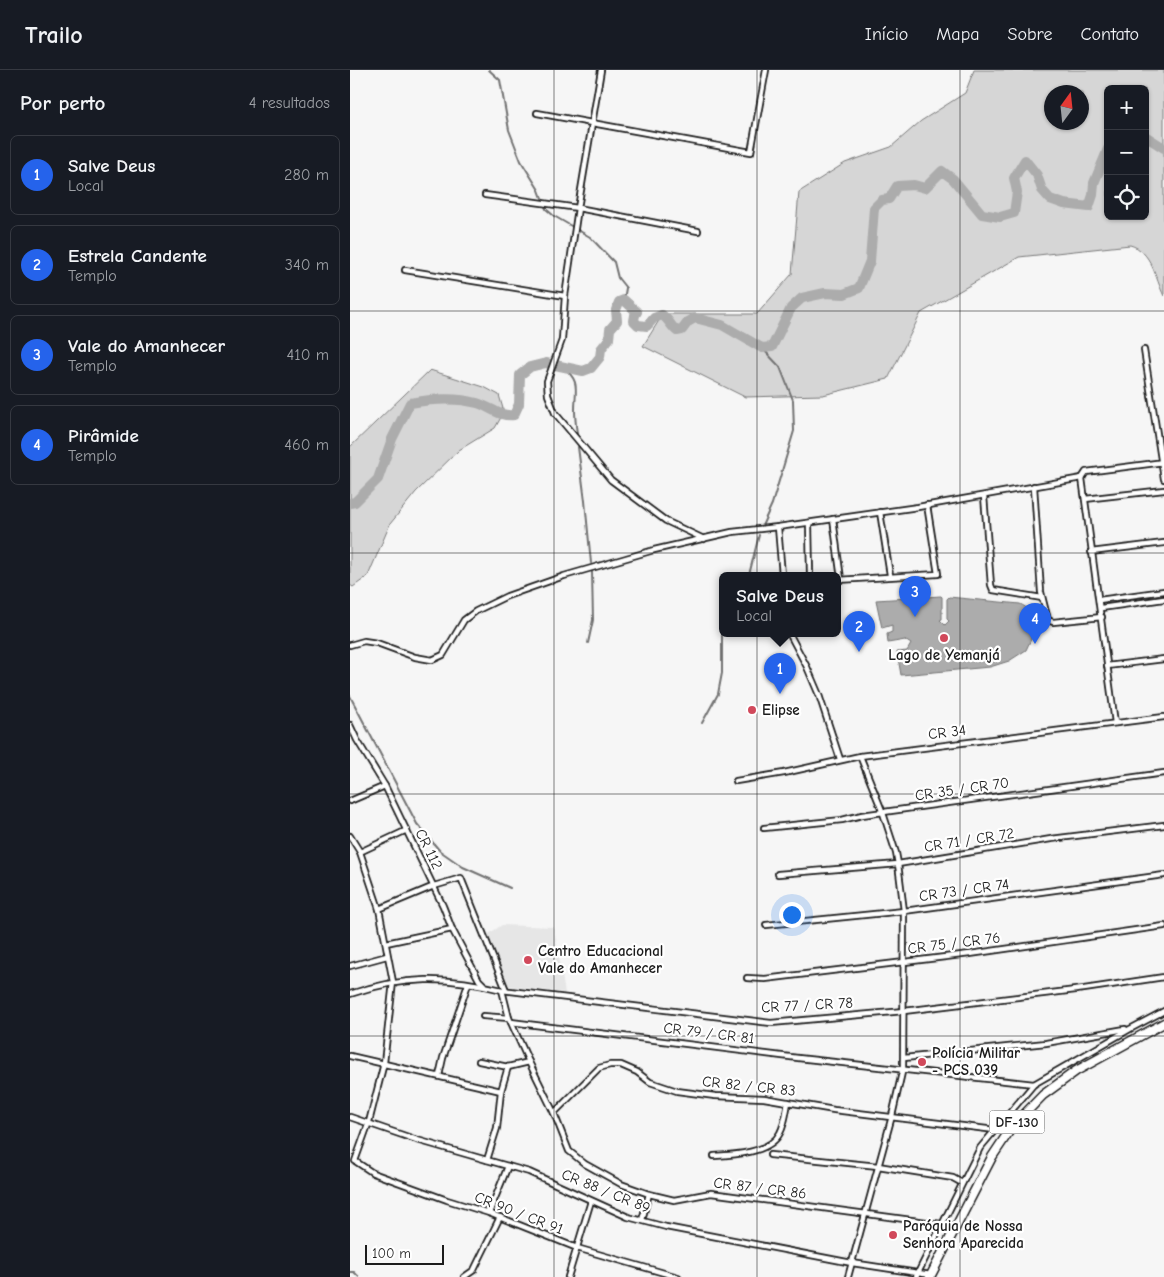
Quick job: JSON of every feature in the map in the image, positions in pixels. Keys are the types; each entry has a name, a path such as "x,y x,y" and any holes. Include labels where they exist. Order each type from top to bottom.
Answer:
{"main road":[{"name":"DF-130","path":"931,1276 992,1157 1012,1127 1043,1095 1076,1070 1164,1023"}],"street":[{"path":"601,70 578,208 562,340 547,381 548,395 555,413 611,480 666,521 704,538"},
{"path":"536,113 751,152 766,70"},
{"path":"485,195 578,208 698,231"},
{"path":"405,270 566,296"},
{"path":"1144,350 1163,462 1164,479"},
{"path":"1115,722 1082,478 1086,472 1163,462"},
{"path":"350,645 364,641 377,643 415,657 432,660 443,656 464,620 476,611 506,596 590,568 654,550 732,532 778,528 927,506 1082,478"},
{"path":"1034,486 1042,598 1048,620 1050,622 1102,617"},
{"path":"1084,499 1164,490"},
{"path":"984,496 991,585 993,590 1042,598"},
{"path":"841,579 938,574 927,506"},
{"path":"880,512 890,575"},
{"path":"833,519 838,572"},
{"path":"809,523 810,572"},
{"path":"778,528 782,572"},
{"path":"1092,552 1164,543"},
{"path":"1099,600 1164,591"},
{"path":"1100,608 1164,599"},
{"path":"791,637 819,695 840,759"},
{"path":"1107,666 1164,659"},
{"path":"1164,717 1164,723"},
{"name":"CR 34","path":"736,780 784,773 860,756 1164,717"},
{"name":"CR 112","path":"350,725 385,786 434,886 452,929 479,980 484,985"},
{"path":"350,742 357,740"},
{"path":"848,1277 892,1116 904,1058 904,911 898,864 883,813 860,756"},
{"name":"CR 35 / CR 70","path":"764,828 842,820 862,815 1164,773"},
{"path":"350,801 385,786"},
{"name":"CR 71 / CR 72","path":"778,874 898,864 1051,839 1164,825"},
{"path":"360,852 407,830"},
{"path":"350,836 360,852 379,909 393,982 384,1062 369,1122"},
{"name":"CR 73 / CR 74","path":"766,925 904,911 1164,875"},
{"name":"CR 87 / CR 86","path":"434,886 461,878 504,990 510,1020 554,1113 569,1151 584,1164 621,1184 674,1200 712,1193 941,1224"},
{"path":"379,909 434,886"},
{"name":"CR 75 / CR 76","path":"747,978 765,979 970,954 1164,926"},
{"path":"386,943 452,929"},
{"path":"350,966 387,956"},
{"name":"CR 77 / CR 78","path":"350,994 377,985 421,979 484,985 504,990 771,1023 904,1011 1084,990 1164,977"},
{"path":"439,1076 443,1058 468,984"},
{"path":"917,1275 980,1148 1034,1084 1164,1011"},
{"name":"CR 79 / CR 81","path":"484,1016 798,1058 903,1068 1034,1084"},
{"path":"904,1058 1046,1043 1130,1029"},
{"path":"1099,1034 1103,1044"},
{"path":"350,1056 384,1062 501,1092"},
{"path":"479,1061 508,1067 529,1062"},
{"name":"CR 82 / CR 83","path":"554,1113 599,1068 621,1065 637,1072 650,1082 676,1090 715,1096 764,1098 834,1110 995,1130"},
{"path":"487,1160 498,1128 501,1092 508,1067"},
{"path":"714,1156 750,1152 769,1145 776,1140 780,1133 788,1102"},
{"name":"CR 88 / CR 89","path":"350,1117 417,1140 529,1172 628,1217 666,1227 852,1263 931,1276"},
{"name":"CR 90 / CR 91","path":"369,1122 355,1161 373,1173 488,1212 576,1248 678,1277"},
{"path":"770,1155 878,1166 953,1178 962,1183"},
{"path":"488,1212 508,1166"},
{"path":"642,1220 649,1194"},
{"path":"568,1277 591,1201"},
{"path":"464,1277 474,1270 500,1217"}],"shaded area":[{"path":"974,70 1164,70 1164,296 1148,259 1137,248 1130,245 1019,257 921,313 888,379 823,395 745,397 643,346 663,314 757,314 792,274 799,192 845,163 891,147 921,121 965,93"},
{"path":"430,370 484,387 499,395 504,412 495,428 459,450 416,492 390,524 368,576 353,587 350,585 350,447"},
{"name":"Lago de Yemanjá","path":"941,596 942,619 940,620 945,625 949,621 947,619 947,599 949,597 1020,604 1029,610 1034,618 1034,637 1032,637 1026,650 1009,661 990,667 901,675 897,652 907,651 911,644 905,640 888,643 887,634 892,632 892,625 882,628 876,600"},
{"name":"Centro Educacional Vale do Amanhecer","path":"502,925 554,927 565,993 508,986 487,935"}],"waterway":[{"path":"489,70 500,80 509,130 521,161 539,190 546,209 554,216 590,237 614,262 618,278 626,288 624,300"},
{"path":"1149,139 1164,148"},
{"path":"350,503 355,502 378,479 392,439 410,403 452,399 477,403 504,415 514,415 519,404 520,375 530,367 546,363 583,371 591,368 600,357 601,349 609,339 610,329 617,321 616,310 619,302 624,300 637,312 634,321 638,325 647,326 654,318 662,315 677,331 682,330 688,322 695,318 722,325 762,348 772,347 791,308 802,298 825,293 844,294 859,288 870,261 874,208 882,200 889,199 897,186 914,185 925,188 942,171 953,179 982,214 1000,217 1014,213 1017,192 1014,178 1025,160 1037,175 1042,190 1050,199 1064,204 1089,207 1094,183 1104,159"},
{"path":"762,348 780,367 793,400 794,431 772,504 762,526"},
{"path":"563,367 569,372 576,386 575,413 577,434"},
{"path":"578,447 591,563"},
{"path":"750,572 759,535"},
{"path":"588,643 593,620 592,572"},
{"path":"702,723 718,694 722,673 722,637"},
{"path":"350,696 417,824 440,851 463,867 510,888"},
{"path":"350,1272 354,1272 359,1277"}],"place":[{"name":"Vale do Amanhecer","path":"915,617"},
{"name":"Lago de Yemanjá","path":"944,638"},
{"name":"Pirâmide","path":"1035,644"},
{"name":"Estrela Candente","path":"859,652"},
{"name":"Salve Deus","path":"780,694"},
{"name":"Elipse","path":"752,710"},
{"name":"Centro Educacional Vale do Amanhecer","path":"528,960"},
{"name":"Polícia Militar - PCS 039","path":"922,1062"},
{"name":"Paróquia de Nossa Senhora Aparecida","path":"893,1235"}]}
